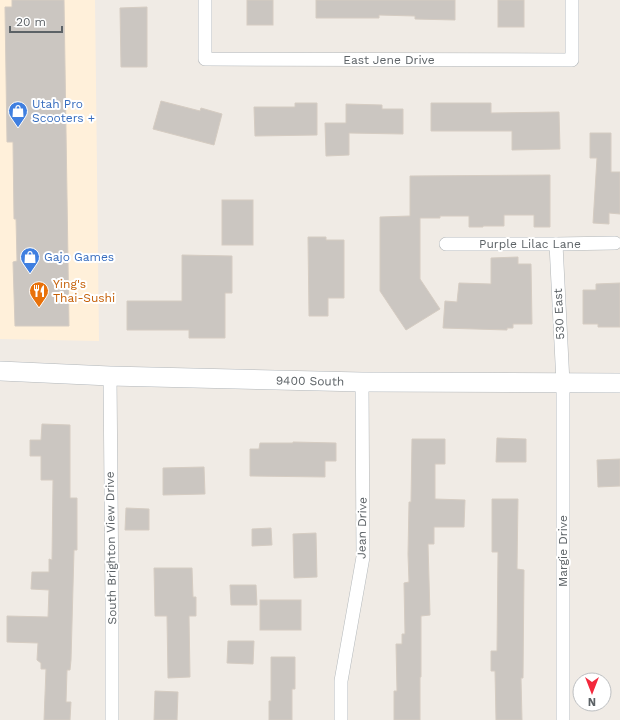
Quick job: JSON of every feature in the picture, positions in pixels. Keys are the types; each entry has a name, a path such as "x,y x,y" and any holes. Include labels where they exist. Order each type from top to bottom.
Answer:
{"street":[{"name":"East Jene Drive","path":"205,0 205,59 572,60 572,0"},
{"name":"Purple Lilac Lane","path":"446,244 614,243"},
{"name":"530 East","path":"556,244 563,383"},
{"name":"9400 South","path":"0,372 362,382 620,383"},
{"name":"South Brighton View Drive","path":"110,376 112,720"},
{"name":"Jean Drive","path":"341,720 341,681 363,557 362,382"},
{"name":"Margie Drive","path":"563,383 563,720"}],"shaded area":[{"path":"0,0 95,0 99,341 0,339"}],"building":[{"path":"12,0 64,0 69,326 15,326 13,262 17,261 16,219 14,219 13,142 7,142 5,7 12,7"},
{"path":"247,0 273,0 273,25 247,25"},
{"path":"316,0 455,0 455,20 415,19 415,16 379,15 379,18 316,18"},
{"path":"498,0 524,0 524,27 498,27"},
{"path":"147,7 147,67 121,67 120,8"},
{"path":"161,101 200,111 201,108 222,114 214,145 153,129"},
{"path":"295,103 317,103 317,135 255,136 254,107 295,107"},
{"path":"431,103 491,103 491,113 559,112 560,149 512,150 512,131 431,131"},
{"path":"346,104 382,105 382,109 403,109 403,134 349,133 349,155 326,156 325,123 346,123"},
{"path":"590,133 611,133 611,172 620,172 620,214 609,213 609,224 593,223 597,158 590,158"},
{"path":"550,175 550,227 534,227 534,215 504,215 504,226 483,227 469,227 469,216 420,218 420,279 440,309 406,330 380,291 380,217 410,216 410,176"},
{"path":"222,200 253,200 253,245 222,245"},
{"path":"308,237 326,237 326,240 344,240 344,298 328,298 328,316 309,316"},
{"path":"182,255 232,256 232,293 225,293 225,338 189,338 189,330 127,330 127,301 182,301"},
{"path":"518,257 518,264 531,264 532,324 513,324 513,328 507,328 507,330 443,328 445,301 457,302 459,283 491,284 491,258"},
{"path":"620,283 620,327 598,327 598,324 583,324 583,290 596,290 596,284"},
{"path":"42,424 70,425 70,498 77,498 77,550 74,550 71,660 70,670 67,670 66,702 71,702 70,720 44,720 46,669 41,669 41,663 37,660 38,643 7,642 7,616 48,617 49,590 31,589 32,572 49,572 49,559 52,560 53,480 41,480 41,456 30,456 30,440 41,440"},
{"path":"497,438 526,439 526,462 496,462"},
{"path":"412,439 445,439 445,464 435,464 435,499 465,500 464,527 434,527 434,544 428,544 430,615 421,616 420,720 394,720 394,691 397,691 396,644 402,644 402,634 405,634 404,583 409,582 409,502 411,502"},
{"path":"260,443 336,443 336,461 325,461 325,477 250,476 250,449 259,449"},
{"path":"620,459 620,486 598,487 597,460"},
{"path":"204,467 205,494 163,495 163,468"},
{"path":"492,499 518,499 517,569 524,570 523,678 521,678 522,720 496,720 495,671 491,671 491,651 497,651 498,552 492,552"},
{"path":"126,508 149,509 149,530 125,530"},
{"path":"271,528 272,545 252,546 252,529"},
{"path":"316,533 317,577 294,578 293,534"},
{"path":"154,568 192,568 193,597 196,597 196,616 189,616 190,677 168,678 167,616 155,616"},
{"path":"230,585 256,585 257,605 231,605"},
{"path":"260,600 301,600 301,630 260,630"},
{"path":"228,641 254,641 253,664 227,663"},
{"path":"271,657 295,657 295,689 292,689 292,720 269,720 269,701 271,701"},
{"path":"155,691 178,692 177,720 154,720"}],"place":[{"name":"Utah Pro Scooters +","path":"18,128"},
{"name":"Gajo Games","path":"30,274"},
{"name":"Ying's Thai-Sushi","path":"39,308"}]}
